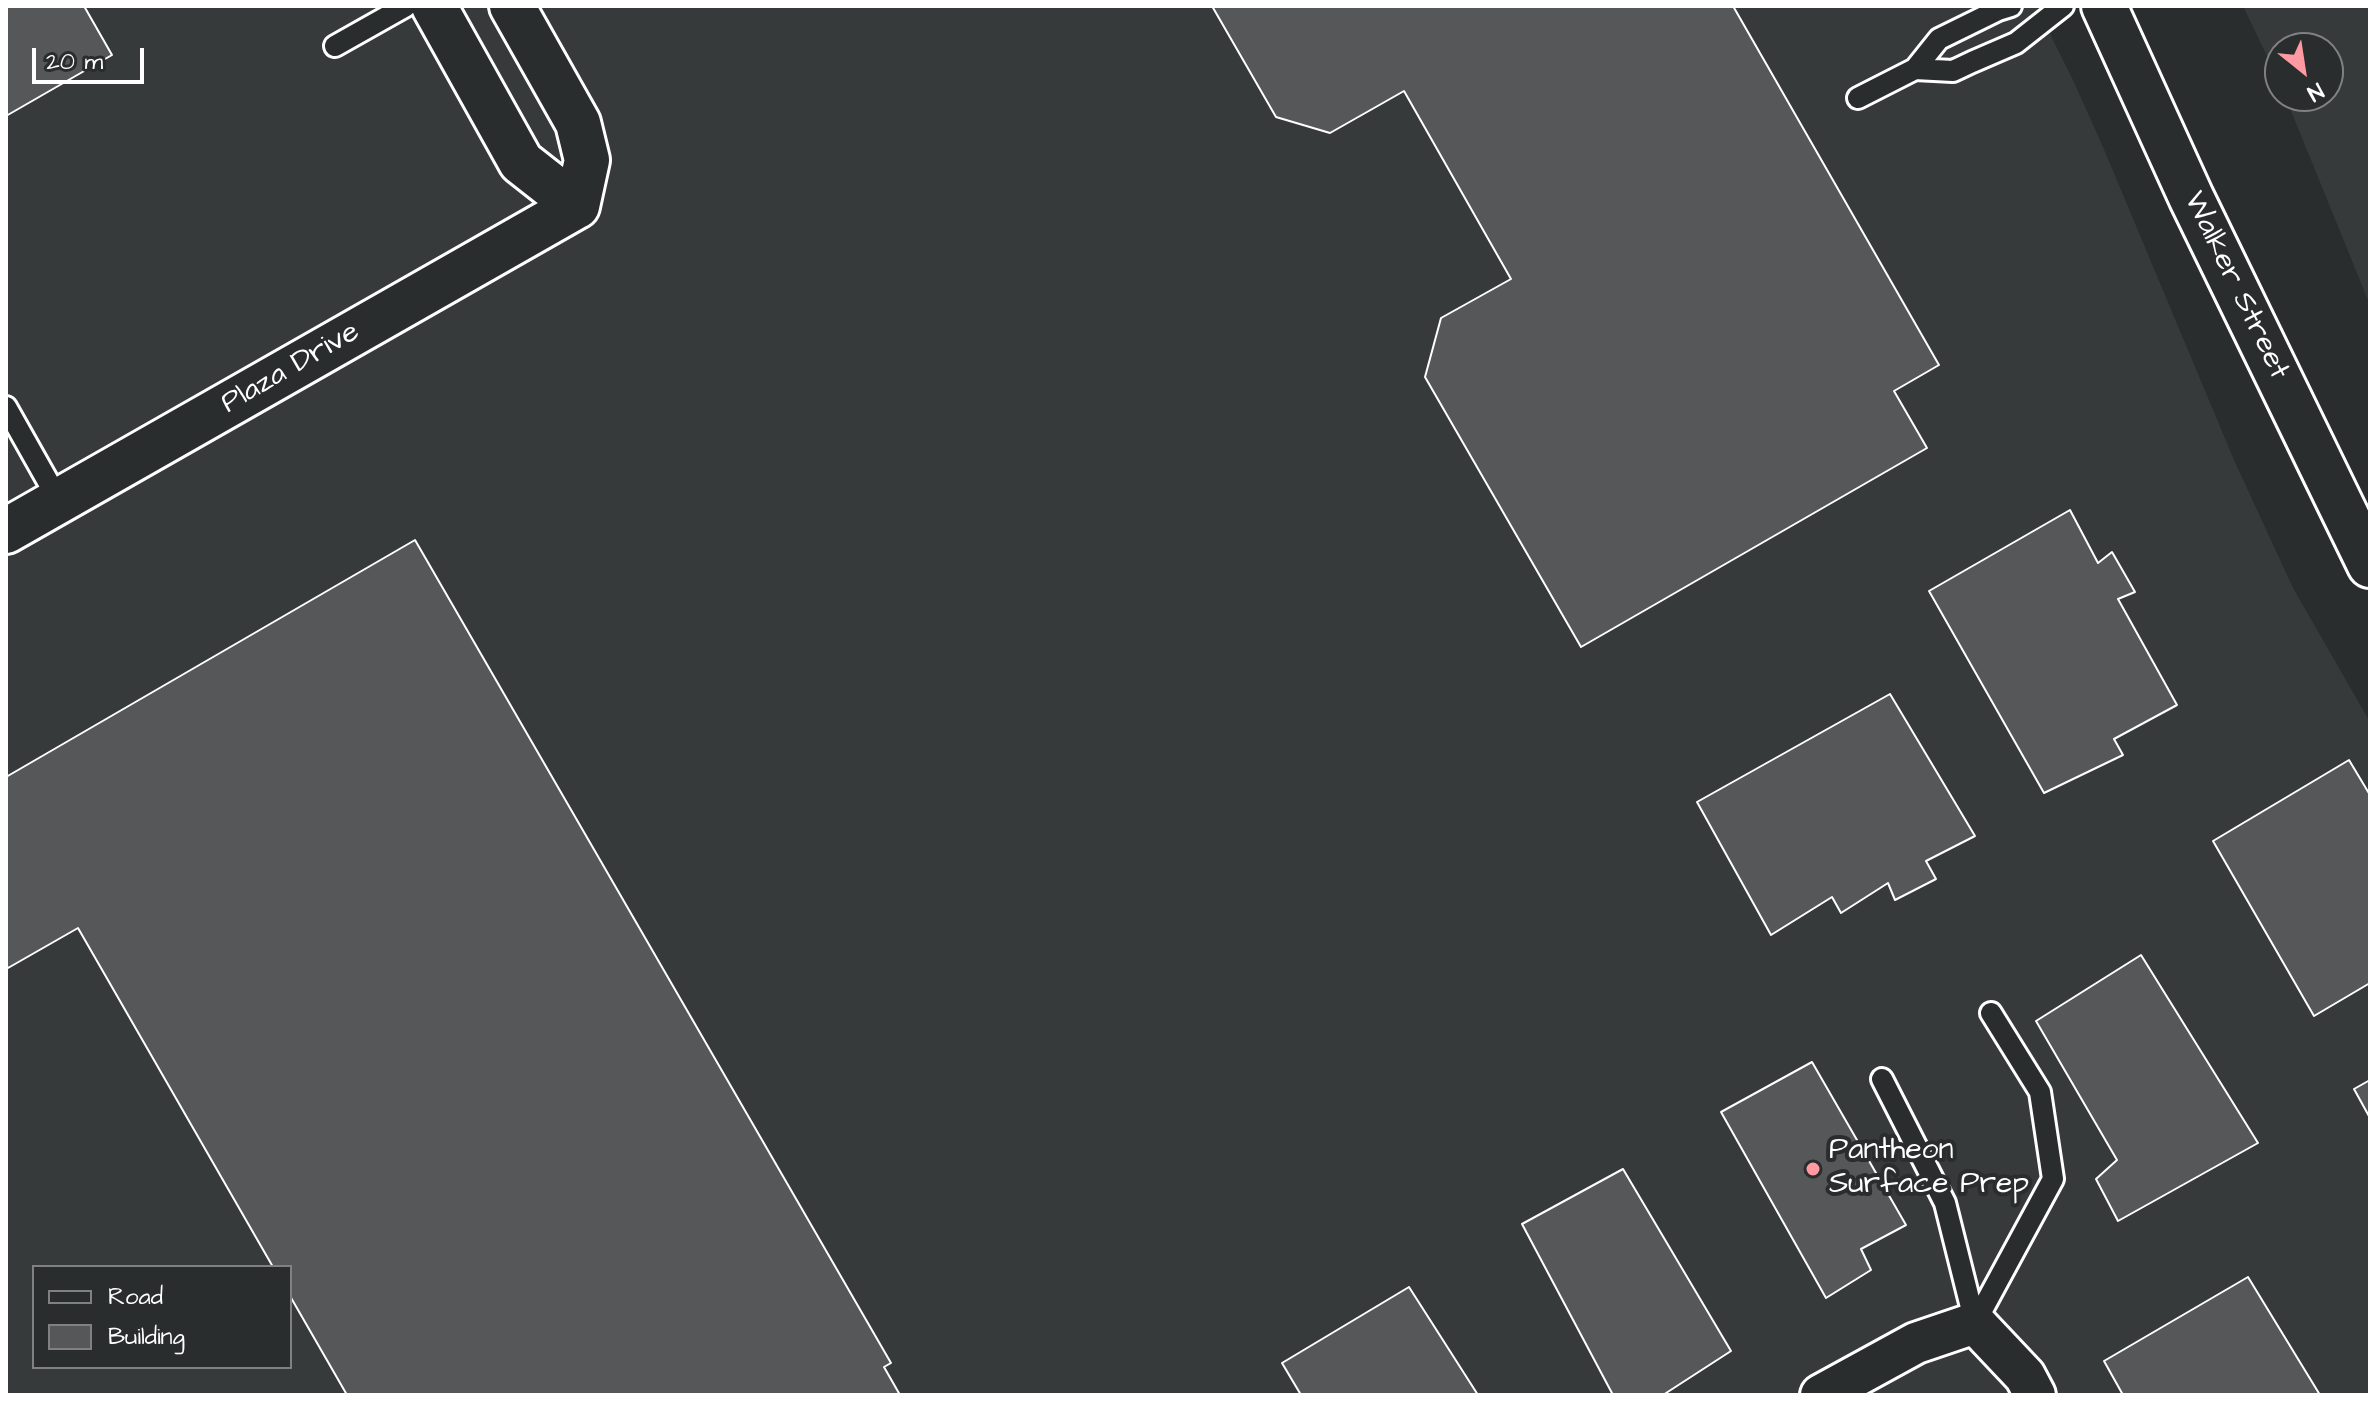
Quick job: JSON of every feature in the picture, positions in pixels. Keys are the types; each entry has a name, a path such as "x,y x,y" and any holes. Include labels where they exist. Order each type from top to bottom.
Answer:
{"street":[{"path":"434,6 521,162 577,206 587,160 578,123 512,6"},
{"name":"Walker Street","path":"2104,6 2191,197 2367,552"},
{"name":"Plaza Drive","path":"6,531 577,206"},
{"path":"1821,1395 1916,1343 1975,1323 2025,1376 2035,1395"}],"lane":[{"path":"335,46 406,6"},
{"path":"1858,98 1915,69 1939,39 2011,6"},
{"path":"1915,69 1953,71 2016,43 2063,6"},
{"path":"6,407 59,501"},
{"path":"1975,1323 2053,1179 2040,1092 1991,1013"},
{"path":"1882,1079 1945,1203 1975,1323"}],"shaded area":[{"path":"6,6 2036,6 2103,147 2234,460 2293,588 2370,722 2370,1395 6,1395"},
{"path":"2243,6 2370,6 2370,305 2292,112 2344,112 2344,32 2264,32 2264,50"}],"building":[{"path":"6,6 84,6 112,55 6,116"},
{"path":"1212,6 1733,6 1939,365 1894,391 1927,448 1581,647 1425,377 1441,318 1511,279 1404,91 1330,133 1276,117"},
{"path":"2070,510 2098,563 2112,552 2135,592 2118,599 2177,705 2114,739 2123,755 2044,793 1929,591"},
{"path":"415,540 891,1363 884,1367 900,1395 347,1395 292,1299 292,1265 272,1265 78,928 8,968 6,965 6,777"},
{"path":"1890,694 1975,836 1926,861 1936,879 1895,900 1888,883 1841,913 1832,897 1771,935 1697,802"},
{"path":"2349,760 2370,795 2370,983 2314,1016 2213,841"},
{"path":"2141,955 2258,1143 2118,1221 2096,1179 2117,1160 2036,1021"},
{"name":"Pantheon Surface Prep","path":"1812,1062 1906,1225 1861,1249 1871,1270 1826,1298 1721,1112"},
{"path":"2370,1080 2370,1118 2354,1089"},
{"path":"1623,1169 1731,1351 1663,1395 1613,1395 1522,1224"},
{"path":"2248,1277 2320,1395 2123,1395 2104,1361"},
{"path":"1409,1287 1478,1395 1301,1395 1282,1363"}],"place":[{"name":"Pantheon Surface Prep","path":"1813,1169"}]}
